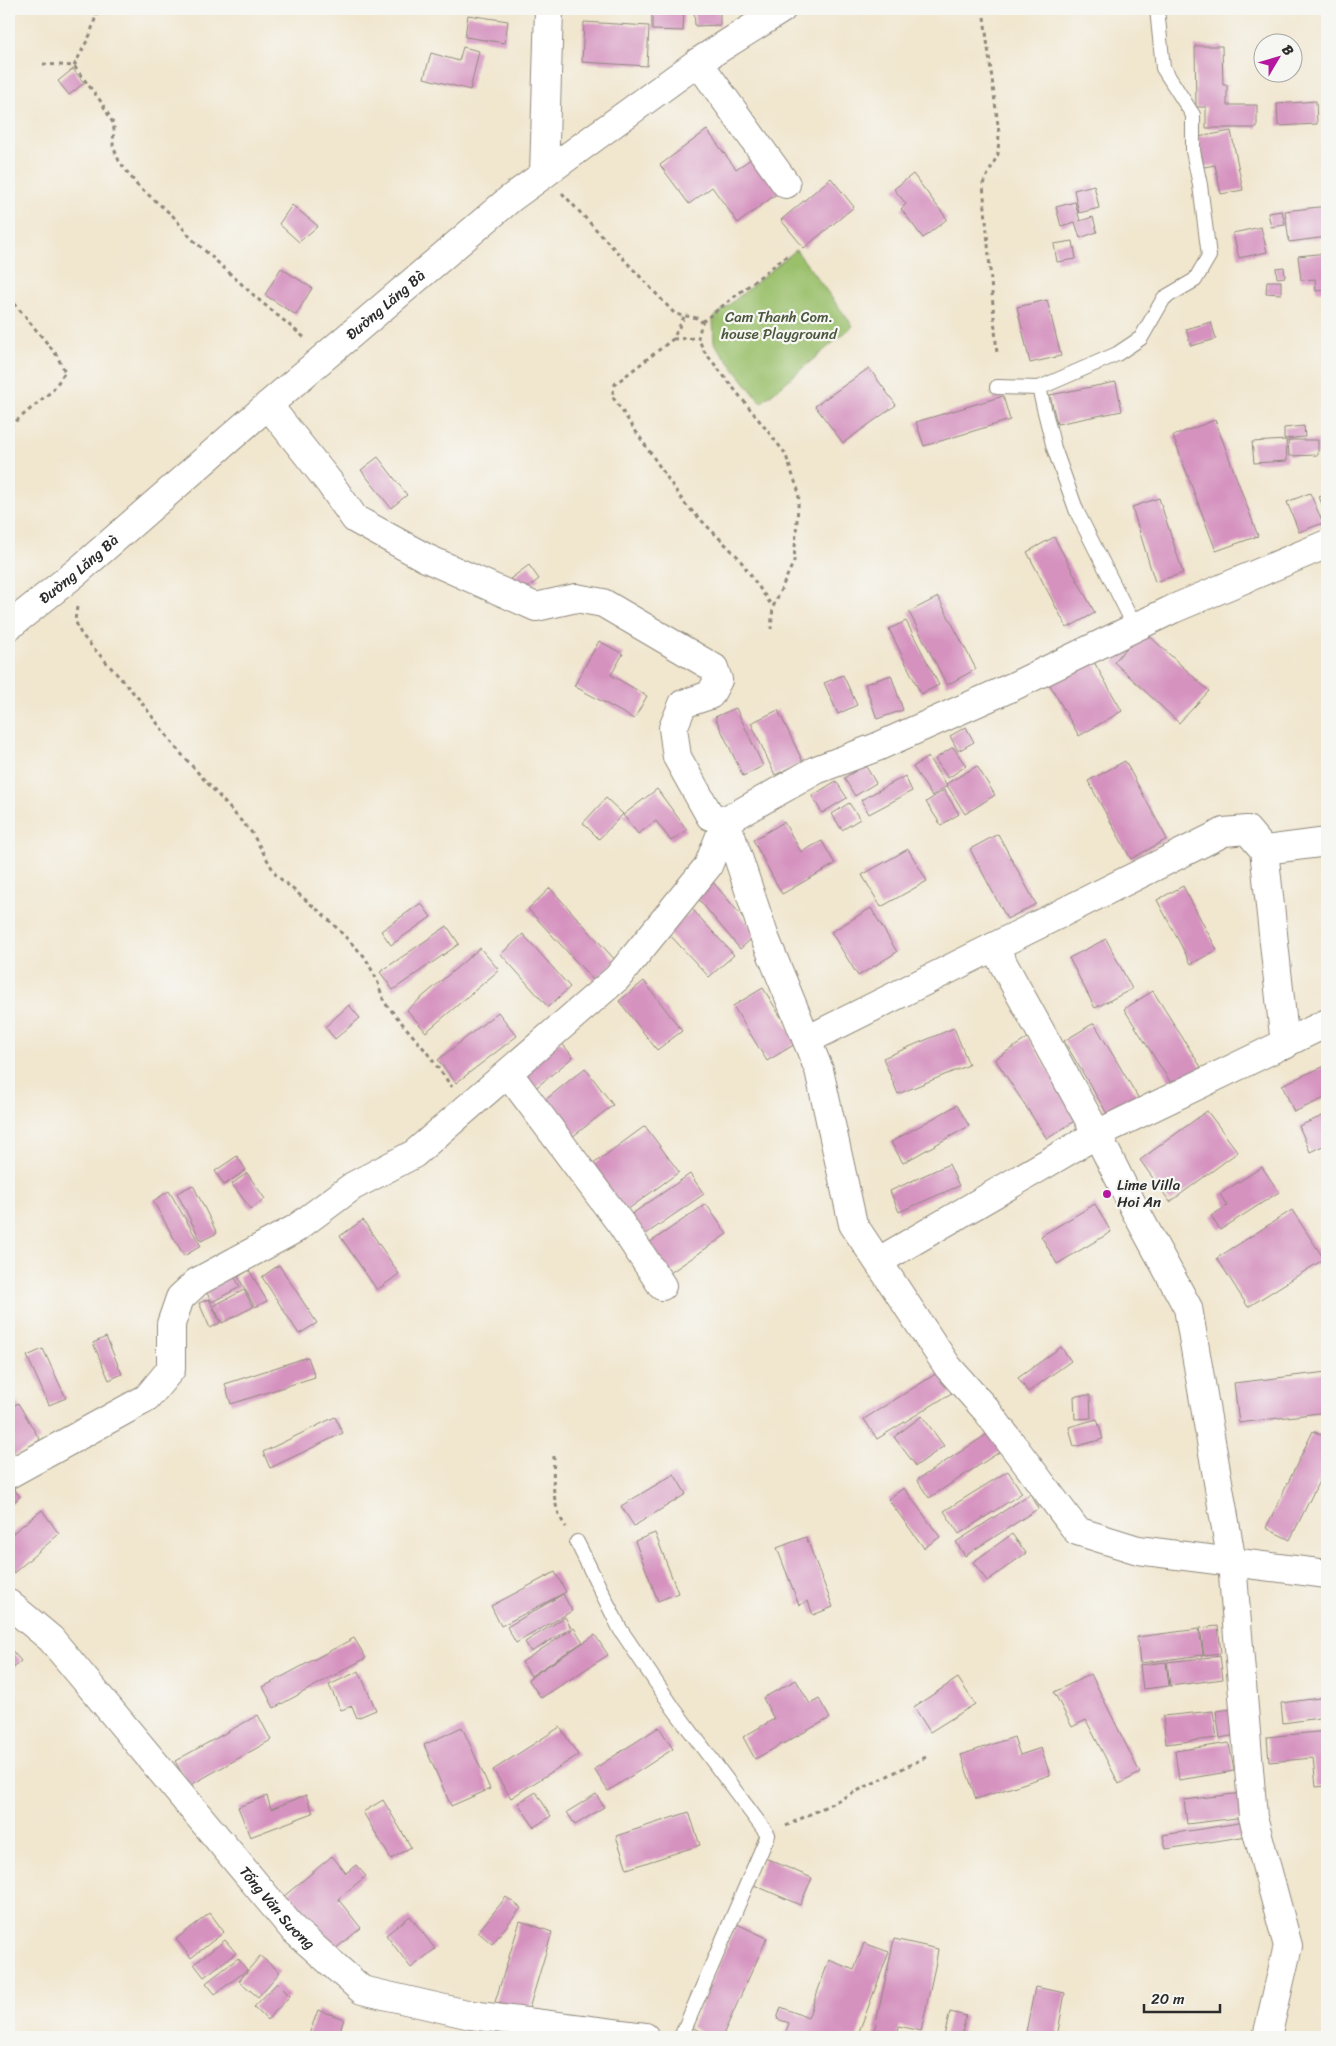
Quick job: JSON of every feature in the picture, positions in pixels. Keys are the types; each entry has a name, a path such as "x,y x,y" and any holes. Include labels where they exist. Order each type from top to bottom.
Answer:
{"street":[{"path":"544,174 549,9"},
{"name":"Đường Lăng Bà","path":"9,626 78,571 327,354 510,199 698,62 755,17 782,9"},
{"path":"698,62 786,184"},
{"path":"268,405 329,482 355,520 426,558 536,607 576,598 603,604 714,668 718,680 710,695 683,704 673,728 677,757 710,816 726,821"},
{"path":"9,1474 147,1398 170,1369 171,1324 180,1298 197,1282 295,1228 353,1186 414,1154 617,978 708,866 726,821 816,770 877,747 1012,687 1173,609 1305,555 1327,544"},
{"path":"726,821 765,938 819,1070 853,1224 948,1367 992,1418 1077,1531 1138,1550 1327,1574"},
{"path":"807,1040 1224,832 1247,830 1264,850 1284,1045"},
{"path":"1264,850 1327,842"},
{"path":"994,947 1097,1134 1135,1210 1188,1308 1232,1563 1253,1817 1288,1946 1267,2037"},
{"path":"879,1261 1097,1134 1327,1023"},
{"path":"508,1073 621,1224 662,1286"},
{"name":"Tống Văn Sương","path":"9,1604 51,1638 294,1930 362,1990 471,2015 645,2037"}],"lane":[{"path":"997,387 1039,388 1117,354 1141,338 1164,298 1195,280 1209,256 1194,150 1193,115 1163,68 1156,9"},
{"path":"1039,388 1054,448 1078,512 1135,627"},
{"path":"577,1542 620,1630 674,1709 768,1835 681,2037"}],"path":[{"path":"74,66 90,34 98,9"},
{"path":"983,9 999,133 998,154 983,184 997,354"},
{"path":"43,64 74,66 102,103 114,125 113,146 119,161 137,184 173,216 191,238 258,300 294,331 327,354"},
{"path":"544,174 675,314 696,318 702,322"},
{"path":"771,629 773,607 794,561 799,493 785,453 704,350 698,338 702,322 788,255"},
{"path":"9,297 56,354 65,372 53,390 9,427"},
{"path":"684,317 673,339 615,384 612,396 685,504 738,557 773,607"},
{"path":"673,339 698,338"},
{"path":"78,571 75,620 81,634 139,699 176,748 252,833 276,875 326,916 365,957 377,980 384,1002 425,1050 468,1107"},
{"path":"554,1456 553,1492 560,1518 577,1542"},
{"path":"768,1835 928,1756"}],"green space":[{"name":"Cam Thanh Com. house Playground","path":"796,250 853,326 761,403 714,343 713,318"}],"building":[{"path":"595,9 684,9 683,31 652,30 652,13"},
{"path":"694,9 720,9 720,25 695,26"},
{"path":"1232,9 1248,9 1248,13 1231,11"},
{"path":"468,15 508,21 505,43 465,37"},
{"path":"584,22 649,26 647,66 582,62"},
{"path":"1195,46 1222,46 1223,85 1227,85 1227,105 1257,105 1257,128 1206,128 1206,107 1196,107"},
{"path":"463,47 479,51 470,90 424,78 431,53 459,61"},
{"path":"73,69 84,83 69,95 58,81"},
{"path":"1316,101 1317,124 1278,126 1277,104"},
{"path":"707,130 736,169 754,157 779,192 738,223 712,187 689,204 660,165"},
{"path":"1231,131 1243,190 1221,194 1215,165 1204,167 1198,137"},
{"path":"913,174 947,219 923,238 901,209 906,204 894,189"},
{"path":"831,178 854,207 804,248 781,220"},
{"path":"1094,185 1099,208 1079,213 1074,190"},
{"path":"1075,202 1080,221 1093,217 1097,232 1080,238 1075,222 1061,226 1056,207"},
{"path":"292,205 318,226 299,242 279,224"},
{"path":"1327,206 1327,237 1289,242 1285,211"},
{"path":"1282,211 1285,225 1271,227 1268,213"},
{"path":"1261,227 1267,252 1239,258 1233,233"},
{"path":"1073,241 1076,259 1057,262 1054,244"},
{"path":"1327,253 1327,290 1316,291 1315,279 1301,280 1298,256"},
{"path":"1284,267 1285,277 1277,278 1276,268"},
{"path":"281,268 312,288 296,315 265,295"},
{"path":"1267,281 1281,281 1281,294 1266,293"},
{"path":"1047,300 1061,356 1030,363 1017,307"},
{"path":"1211,322 1216,339 1191,346 1186,329"},
{"path":"869,368 896,405 843,443 815,406"},
{"path":"1116,382 1122,411 1057,424 1050,395"},
{"path":"1003,396 1010,420 924,446 916,422"},
{"path":"1215,420 1258,536 1216,551 1173,436"},
{"path":"1304,426 1305,437 1284,439 1284,428"},
{"path":"1286,440 1287,461 1254,463 1252,442"},
{"path":"1288,440 1318,440 1318,455 1289,456"},
{"path":"378,457 407,495 391,508 361,470"},
{"path":"1310,493 1323,523 1299,532 1287,502"},
{"path":"1327,494 1327,515 1319,497"},
{"path":"1159,498 1183,573 1155,582 1132,507"},
{"path":"1054,537 1095,613 1067,628 1027,552"},
{"path":"529,565 539,579 521,593 510,579"},
{"path":"938,597 976,669 947,685 909,612"},
{"path":"906,621 939,685 921,694 889,629"},
{"path":"1143,630 1209,691 1179,723 1114,662"},
{"path":"599,641 623,654 611,675 647,696 634,719 574,686"},
{"path":"1090,655 1122,711 1079,736 1047,680"},
{"path":"843,675 857,705 838,714 824,683"},
{"path":"891,675 903,710 877,719 865,684"},
{"path":"736,708 763,766 743,776 715,717"},
{"path":"778,710 803,762 775,775 751,723"},
{"path":"966,727 974,742 958,751 950,736"},
{"path":"953,747 966,766 948,778 935,759"},
{"path":"928,757 947,786 932,796 913,767"},
{"path":"1125,761 1167,839 1131,859 1088,781"},
{"path":"865,765 876,783 855,796 844,778"},
{"path":"977,766 995,795 965,814 946,784"},
{"path":"905,776 912,791 869,814 861,800"},
{"path":"836,781 847,798 822,813 812,796"},
{"path":"657,789 687,830 671,841 656,821 638,834 623,815"},
{"path":"944,790 959,814 941,825 926,802"},
{"path":"606,798 623,814 599,839 583,823"},
{"path":"849,803 860,819 842,830 832,814"},
{"path":"784,822 801,852 822,841 835,864 782,894 753,840"},
{"path":"998,834 1036,904 1007,919 970,849"},
{"path":"908,849 927,881 881,907 862,875"},
{"path":"713,882 757,934 740,949 696,896"},
{"path":"1183,886 1217,950 1191,964 1157,900"},
{"path":"550,888 616,961 594,981 528,909"},
{"path":"421,903 431,917 391,945 381,931"},
{"path":"871,908 897,952 858,976 831,932"},
{"path":"693,910 734,955 709,977 668,933"},
{"path":"447,926 459,944 393,990 380,972"},
{"path":"523,934 570,987 548,1007 501,954"},
{"path":"1106,939 1132,989 1095,1008 1069,958"},
{"path":"480,948 499,970 426,1032 407,1010"},
{"path":"644,981 682,1031 657,1050 619,1001"},
{"path":"763,988 797,1043 767,1061 733,1006"},
{"path":"1153,991 1201,1067 1172,1085 1124,1009"},
{"path":"349,1005 360,1018 335,1039 325,1027"},
{"path":"498,1012 517,1036 456,1083 438,1060"},
{"path":"1094,1023 1139,1099 1109,1117 1064,1041"},
{"path":"954,1028 969,1065 898,1094 883,1058"},
{"path":"1028,1038 1079,1118 1047,1139 995,1059"},
{"path":"560,1041 573,1057 532,1091 518,1074"},
{"path":"1327,1065 1327,1097 1294,1112 1282,1085"},
{"path":"585,1068 613,1105 567,1141 539,1105"},
{"path":"957,1105 969,1126 903,1163 891,1142"},
{"path":"1207,1111 1238,1152 1170,1202 1140,1160"},
{"path":"1327,1114 1327,1144 1310,1152 1299,1126"},
{"path":"645,1126 679,1172 623,1213 589,1167"},
{"path":"237,1156 246,1170 224,1185 215,1171"},
{"path":"949,1164 959,1186 899,1212 890,1191"},
{"path":"1262,1167 1279,1192 1220,1230 1211,1216 1227,1206 1220,1194"},
{"path":"247,1173 265,1199 251,1209 232,1184"},
{"path":"690,1174 704,1194 643,1236 629,1216"},
{"path":"193,1185 217,1233 201,1241 177,1193"},
{"path":"169,1191 201,1246 184,1256 153,1201"},
{"path":"706,1204 727,1234 670,1273 649,1243"},
{"path":"1095,1204 1111,1232 1057,1264 1041,1236"},
{"path":"1292,1210 1324,1259 1248,1307 1217,1258"},
{"path":"363,1220 399,1274 377,1290 340,1236"},
{"path":"279,1265 317,1323 299,1334 262,1277"},
{"path":"249,1270 267,1301 255,1307 238,1277"},
{"path":"232,1272 240,1287 212,1302 204,1288"},
{"path":"244,1290 253,1307 222,1323 213,1306"},
{"path":"209,1299 220,1323 210,1328 199,1303"},
{"path":"106,1337 122,1374 109,1380 93,1343"},
{"path":"1061,1347 1071,1361 1028,1392 1018,1378"},
{"path":"43,1349 66,1398 49,1405 27,1356"},
{"path":"308,1357 315,1377 231,1404 225,1384"},
{"path":"942,1370 955,1391 877,1439 864,1419"},
{"path":"1327,1372 1327,1412 1239,1423 1234,1383"},
{"path":"1090,1395 1091,1418 1075,1419 1074,1396"},
{"path":"18,1403 40,1440 9,1459 9,1409"},
{"path":"922,1416 944,1446 916,1466 894,1437"},
{"path":"335,1417 343,1433 270,1468 263,1452"},
{"path":"1097,1419 1103,1439 1074,1447 1069,1427"},
{"path":"992,1431 1004,1449 929,1498 917,1480"},
{"path":"1313,1431 1327,1438 1327,1465 1290,1540 1266,1528"},
{"path":"1008,1471 1022,1493 959,1534 944,1511"},
{"path":"674,1474 686,1494 634,1526 621,1506"},
{"path":"9,1482 20,1497 9,1506"},
{"path":"904,1488 940,1537 924,1548 888,1499"},
{"path":"1030,1494 1039,1508 965,1556 956,1542"},
{"path":"42,1510 59,1534 9,1577 9,1536"},
{"path":"655,1533 678,1593 658,1601 635,1541"},
{"path":"1012,1534 1026,1553 987,1581 973,1562"},
{"path":"806,1537 833,1607 813,1615 808,1601 799,1605 777,1548"},
{"path":"555,1572 566,1592 501,1626 491,1606"},
{"path":"563,1594 572,1611 516,1643 507,1627"},
{"path":"565,1617 571,1628 531,1652 525,1642"},
{"path":"1218,1626 1221,1653 1204,1655 1200,1628"},
{"path":"574,1628 583,1642 531,1676 522,1662"},
{"path":"1199,1629 1203,1655 1140,1663 1137,1637"},
{"path":"595,1635 608,1655 541,1698 528,1679"},
{"path":"354,1638 366,1658 274,1708 263,1687"},
{"path":"9,1647 21,1661 9,1672"},
{"path":"1220,1656 1223,1679 1170,1686 1167,1662"},
{"path":"1166,1662 1169,1686 1143,1689 1140,1665"},
{"path":"359,1671 376,1710 357,1718 352,1706 341,1710 329,1685"},
{"path":"1091,1674 1140,1773 1119,1784 1086,1720 1072,1727 1054,1692"},
{"path":"958,1678 975,1704 930,1732 914,1707"},
{"path":"796,1680 810,1704 819,1699 830,1718 755,1759 743,1737 774,1719 763,1698"},
{"path":"1327,1697 1327,1717 1283,1723 1281,1703"},
{"path":"1231,1709 1236,1735 1220,1738 1216,1711"},
{"path":"1213,1711 1217,1738 1166,1744 1163,1716"},
{"path":"258,1715 271,1740 189,1786 175,1761"},
{"path":"462,1727 490,1789 451,1806 424,1745"},
{"path":"560,1727 578,1755 511,1798 493,1770"},
{"path":"659,1727 673,1749 608,1791 594,1769"},
{"path":"1327,1731 1327,1786 1316,1787 1313,1758 1269,1762 1267,1737"},
{"path":"1014,1737 1020,1755 1041,1748 1050,1775 976,1799 961,1755"},
{"path":"1229,1743 1234,1771 1179,1780 1175,1751"},
{"path":"536,1792 551,1816 534,1827 518,1803"},
{"path":"1242,1793 1245,1817 1187,1824 1184,1800"},
{"path":"596,1794 604,1807 575,1825 567,1812"},
{"path":"306,1795 313,1813 250,1837 238,1807 267,1796 271,1809"},
{"path":"383,1800 411,1847 391,1859 363,1812"},
{"path":"689,1812 700,1845 627,1869 616,1836"},
{"path":"1245,1822 1247,1836 1166,1849 1163,1835"},
{"path":"332,1856 346,1873 356,1865 366,1876 338,1899 361,1928 329,1954 283,1897"},
{"path":"765,1858 812,1878 800,1905 754,1885"},
{"path":"506,1897 521,1908 492,1944 478,1932"},
{"path":"210,1913 224,1932 191,1958 176,1939"},
{"path":"410,1916 435,1949 411,1968 386,1935"},
{"path":"520,1921 552,1932 528,2012 495,2002"},
{"path":"737,1924 767,1938 722,2037 714,2037 691,2027"},
{"path":"894,1939 938,1949 936,1962 921,2031 899,2026 897,2037 873,2037"},
{"path":"225,1940 236,1953 204,1977 194,1964"},
{"path":"864,1943 889,1952 857,2037 784,2037 789,2023 777,2019 781,2007 808,2018 829,1960 854,1970"},
{"path":"260,1956 280,1972 258,1997 239,1981"},
{"path":"238,1958 247,1970 215,1994 206,1983"},
{"path":"277,1983 290,1996 267,2020 254,2007"},
{"path":"1035,1987 1065,1993 1057,2037 1025,2037"},
{"path":"318,2010 344,2019 338,2037 308,2037"},
{"path":"950,2012 966,2016 961,2037 944,2036"}],"place":[{"name":"Lime Villa Hoi An","path":"1107,1194"}]}
